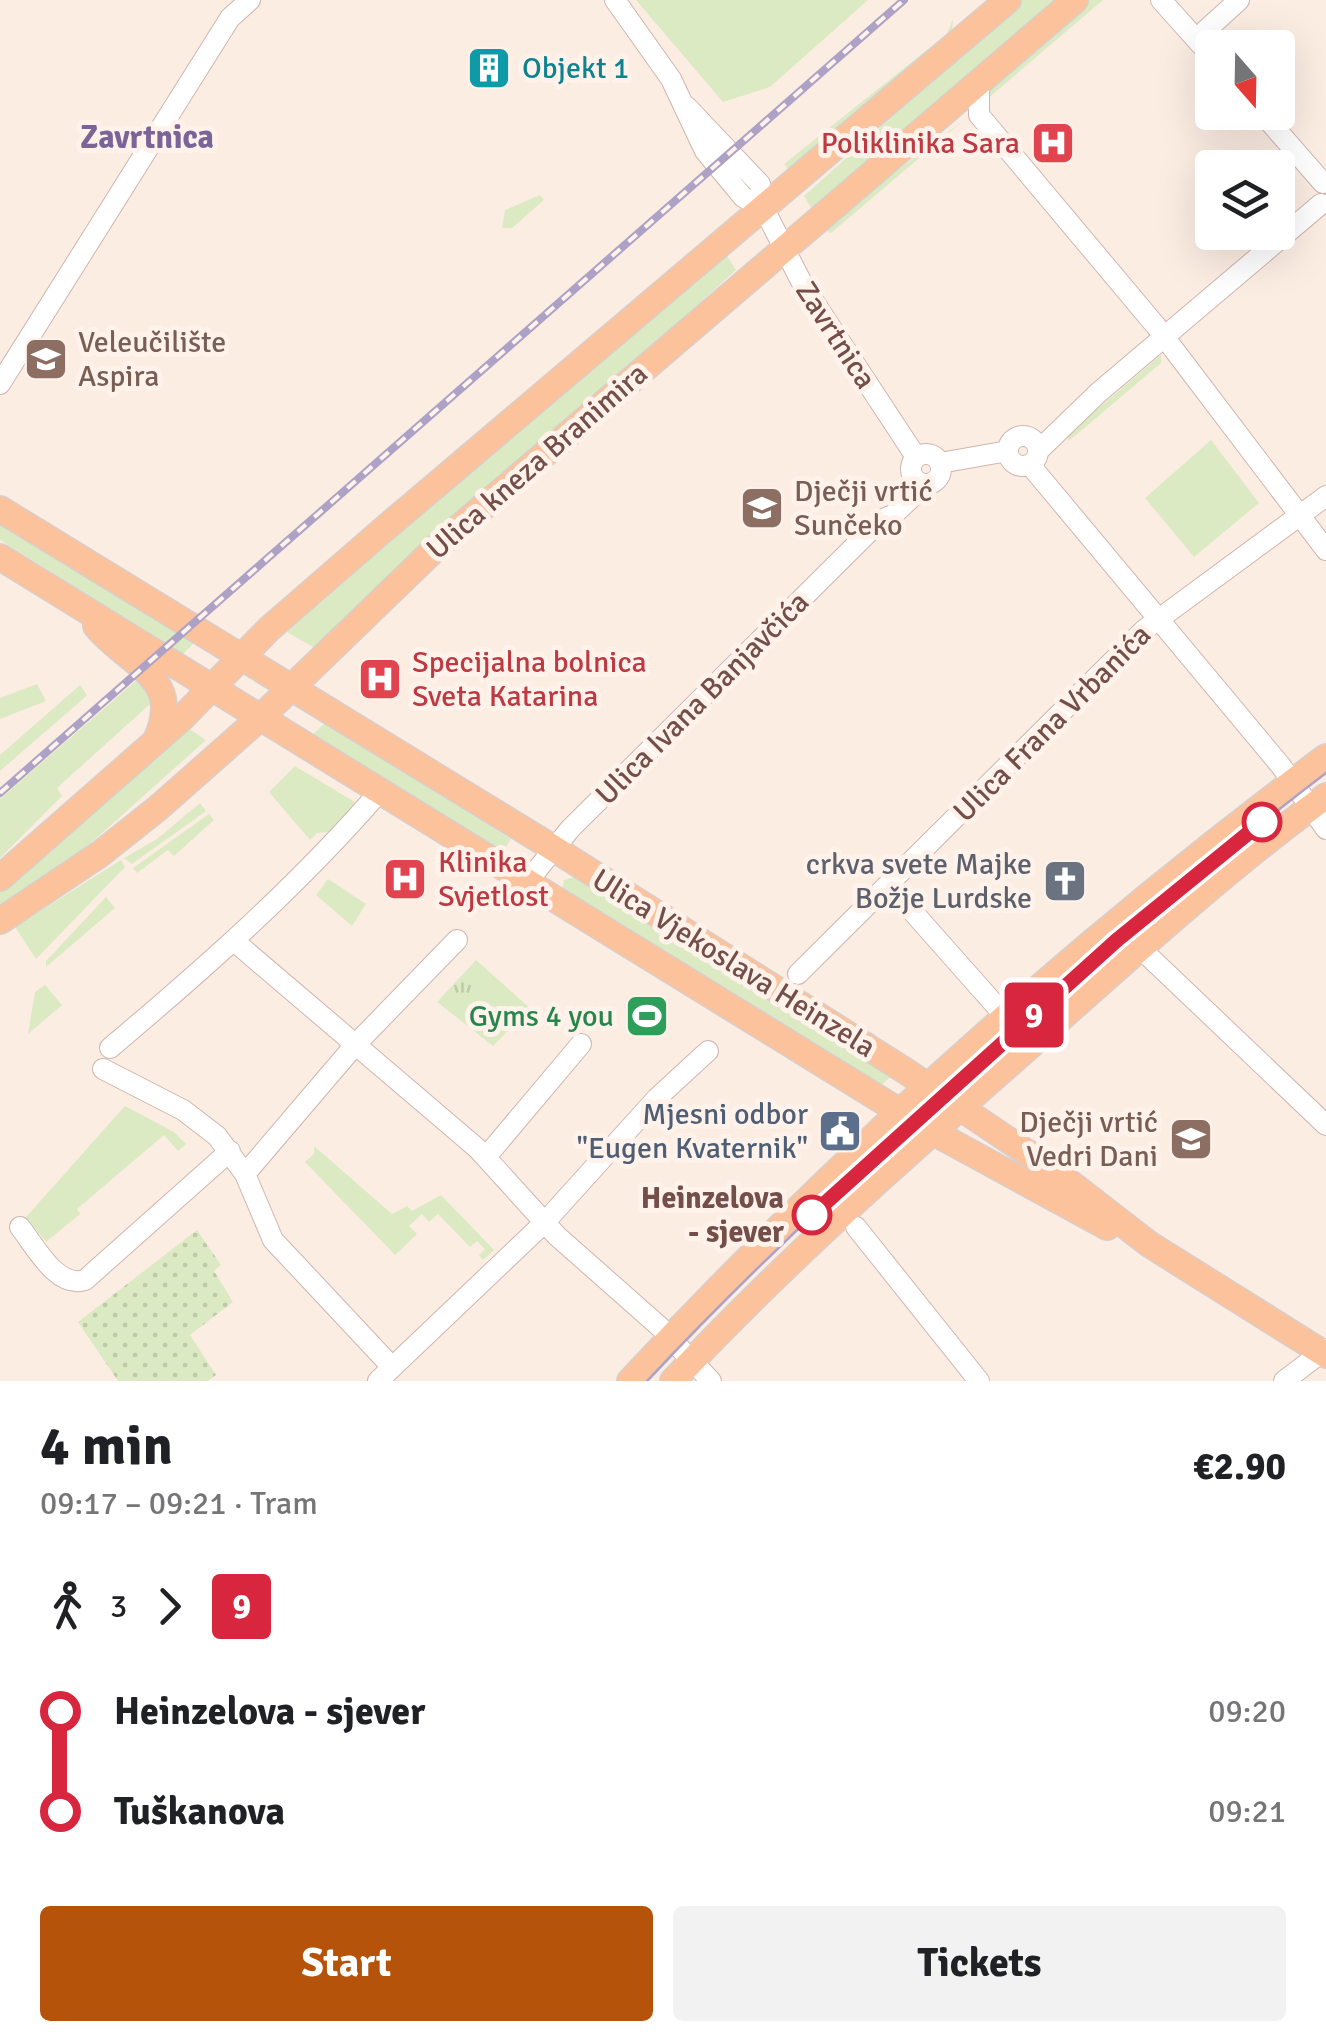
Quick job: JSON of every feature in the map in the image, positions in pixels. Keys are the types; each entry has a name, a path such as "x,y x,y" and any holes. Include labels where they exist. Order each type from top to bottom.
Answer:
{"main road":[{"name":"Ulica kneza Branimira","path":"0,878 155,742 382,530 1008,0"},
{"name":"Ulica kneza Branimira","path":"0,922 100,854 261,718 442,542 1076,0"},
{"name":"Ulica Vjekoslava Heinzela","path":"0,509 553,848 928,1086 1056,1172 1149,1244 1325,1352"},
{"name":"Ulica Vjekoslava Heinzela","path":"0,556 934,1132 1044,1196 1149,1244"},
{"path":"85,609 115,647 159,682 164,717 155,742"},
{"path":"630,1381 928,1086 1326,757"},
{"path":"674,1381 960,1108 1140,948 1318,801"}],"street":[{"path":"0,384 230,18 250,0"},
{"name":"Zavrtnica","path":"616,0 641,31 687,107 760,184 764,209 784,250 918,472"},
{"path":"1162,0 1195,37"},
{"path":"1207,30 1239,0"},
{"path":"979,83 979,115 1166,338 1326,550"},
{"path":"946,112 979,115"},
{"path":"1032,451 1166,338 1324,194 1275,130"},
{"path":"918,472 930,454 940,463 1008,451 1013,440 1032,451 1157,620 1292,782 1318,801 1326,829"},
{"name":"Ulica Ivana Banjavčića","path":"528,881 553,848 881,520 918,472"},
{"name":"Ulica Frana Vrbanića","path":"798,974 1157,620 1326,496"},
{"path":"110,1048 320,860 380,791"},
{"path":"889,885 996,1007"},
{"path":"245,1174 355,1045 457,940"},
{"path":"234,941 486,1157 544,1222 671,1337 711,1381"},
{"path":"1140,948 1326,1125"},
{"path":"486,1157 582,1044"},
{"path":"103,1069 183,1110 230,1151 245,1174 273,1240 385,1374 544,1222 657,1098 708,1052"},
{"path":"20,1226 62,1278 76,1283 85,1280 230,1151"},
{"path":"856,1227 978,1381"},
{"path":"1284,1381 1325,1352"}],"green space":[{"path":"636,0 868,0 770,87 723,102"},
{"path":"1022,0 1062,0 814,213 804,196"},
{"path":"1089,0 1103,0 986,100 993,83"},
{"path":"953,19 952,32 944,43 788,169 784,164 938,41 944,41"},
{"path":"964,120 831,233 825,230 824,226"},
{"path":"540,195 544,200 512,228 502,228 505,210"},
{"path":"724,251 736,270 318,650 287,632"},
{"path":"1161,355 1161,363 1069,441 1066,436"},
{"path":"1211,440 1259,503 1194,557 1145,498"},
{"path":"0,522 195,642 183,654 0,540"},
{"path":"138,679 149,705 57,788 62,796 0,858 0,799"},
{"path":"37,684 46,701 0,719 0,698"},
{"path":"80,685 87,695 0,771 0,755"},
{"path":"325,723 511,839 502,853 312,735"},
{"path":"185,726 206,740 72,860 0,913 0,888"},
{"path":"295,766 355,802 331,832 317,833 310,840 269,792"},
{"path":"200,803 206,811 132,864 124,858 157,839"},
{"path":"209,814 214,820 174,856 168,850 137,873 133,868"},
{"path":"121,860 125,867 36,959 15,927"},
{"path":"574,877 892,1075 882,1085 562,890 564,880"},
{"path":"328,879 366,904 352,926 316,895"},
{"path":"106,897 115,908 46,967 46,961"},
{"path":"476,960 530,1008 493,1046 437,1002"},
{"path":"45,985 62,1005 28,1034 35,992"},
{"path":"125,1106 174,1132 186,1144 178,1151 164,1135 77,1209 80,1214 46,1242 26,1217"},
{"path":"314,1146 392,1214 407,1206 412,1211 441,1195 494,1250 483,1260 479,1255 485,1249 477,1241 470,1247 438,1214 429,1222 422,1214 409,1226 417,1234 395,1255 305,1162 314,1154"},
{"path":"197,1230 221,1265 214,1271 233,1302 190,1335 216,1375 208,1381 118,1381 78,1322"}],"tram line":[{"path":"647,1381 783,1243 1022,1025 1326,773"},
{"name":"9","path":"812,1215 1117,940 1262,822"}],"railway":[{"path":"0,793 904,0"}],"place":[{"name":"Objekt 1","path":"489,68"},
{"name":"Poliklinika Sara","path":"1053,143"},
{"name":"Veleučilište Aspira","path":"46,359"},
{"name":"Dječji vrtić Sunčeko","path":"762,508"},
{"name":"Specijalna bolnica Sveta Katarina","path":"380,679"},
{"name":"Klinika Svjetlost","path":"405,879"},
{"name":"crkva svete Majke Božje Lurdske","path":"1065,881"},
{"name":"Gyms 4 you","path":"647,1016"},
{"name":"Mjesni odbor \"Eugen Kvaternik\"","path":"840,1131"},
{"name":"Dječji vrtić Vedri Dani","path":"1191,1139"},
{"name":"Heinzelova - sjever","path":"812,1215"}],"district":[{"name":"Zavrtnica","path":"147,137"}]}
